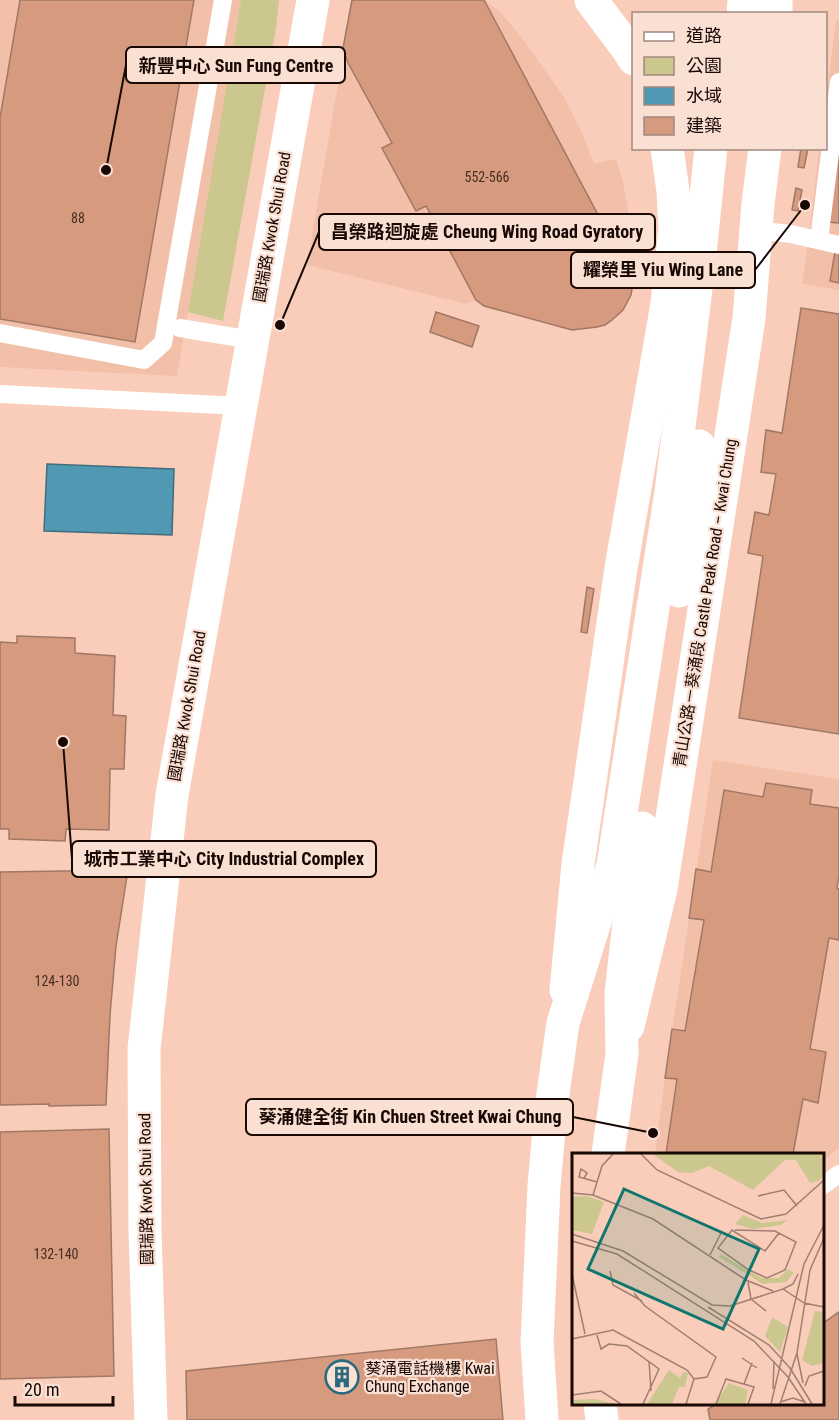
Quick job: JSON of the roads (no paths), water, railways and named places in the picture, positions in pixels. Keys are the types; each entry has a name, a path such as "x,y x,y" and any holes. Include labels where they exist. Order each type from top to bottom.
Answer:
{"main road":[{"name":"國瑞路 Kwok Shui Road","path":"151,1420 145,1231 144,1049 171,795 313,0"},
{"path":"591,0 632,57"},
{"name":"青山公路－葵涌段 Castle Peak Road – Kwai Chung","path":"542,1420 537,1342 543,1186 563,1023 578,864 621,568 667,304 675,228 667,150"},
{"name":"青山公路－葵涌段 Castle Peak Road – Kwai Chung","path":"563,1023 613,865 682,493 697,284 711,150"},
{"name":"青山公路－葵涌段 Castle Peak Road – Kwai Chung","path":"622,1054 621,993 635,870 682,493 732,150"},
{"name":"青山公路－葵涌段 Castle Peak Road – Kwai Chung","path":"609,1153 622,1054 661,888 749,318 765,150"},
{"path":"600,1405 602,1420"}],"lane":[{"path":"0,333 144,360 162,343 223,0"},
{"path":"819,240 839,80"},
{"path":"756,230 791,234 839,244"},
{"path":"180,328 252,340"},
{"path":"0,394 240,406"},
{"path":"824,1185 839,1174"}],"water":[{"path":"47,464 174,469 172,535 44,531"}],"place":[{"name":"新豐中心 Sun Fung Centre","path":"106,170"},
{"name":"耀榮里 Yiu Wing Lane","path":"805,205"},
{"name":"昌榮路迴旋處 Cheung Wing Road Gyratory","path":"280,325"},
{"name":"城市工業中心 City Industrial Complex","path":"63,742"},
{"name":"葵涌健全街 Kin Chuen Street Kwai Chung","path":"653,1133"},
{"name":"葵涌電話機樓 Kwai Chung Exchange","path":"342,1377"}]}
